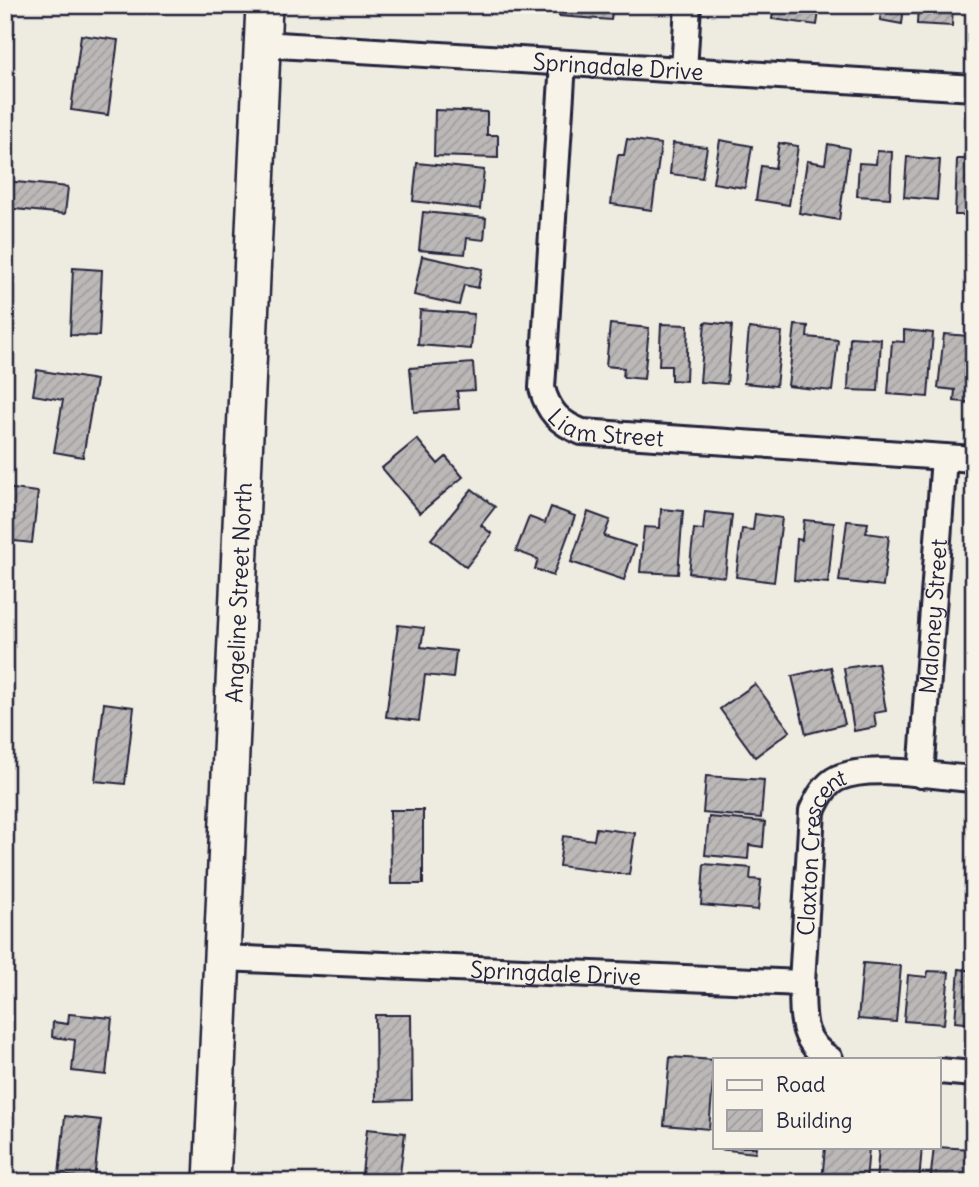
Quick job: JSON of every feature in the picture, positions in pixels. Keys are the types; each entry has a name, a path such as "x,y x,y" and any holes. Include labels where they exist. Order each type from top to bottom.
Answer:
{"main road":[{"name":"Angeline Street North","path":"212,1182 264,5"}],"street":[{"path":"684,70 688,5"},
{"name":"Springdale Drive","path":"262,44 974,88"},
{"name":"Liam Street","path":"563,63 542,388 554,415 582,432 974,459"},
{"name":"Maloney Street","path":"921,775 944,457"},
{"name":"Claxton Crescent","path":"802,983 812,811 821,793 836,778 859,771 974,779"},
{"name":"Springdale Drive","path":"222,958 802,983"},
{"path":"802,983 803,1025 814,1049 828,1058"},
{"path":"940,1071 974,1074"}],"building":[{"path":"76,5 115,5 115,13 76,11"},
{"path":"560,5 613,5 611,20 559,16"},
{"path":"774,5 820,5 817,25 772,19"},
{"path":"882,5 904,5 902,24 880,20"},
{"path":"918,5 953,5 952,26 917,24"},
{"path":"81,35 118,40 108,115 71,110"},
{"path":"435,110 487,112 487,135 498,135 498,158 434,156"},
{"path":"627,139 661,144 652,210 611,204 618,155 624,155"},
{"path":"720,140 752,146 745,188 713,183"},
{"path":"673,143 707,147 702,178 670,174"},
{"path":"779,143 798,146 789,205 756,200 761,166 775,168"},
{"path":"828,144 849,148 839,220 799,213 807,161 825,164"},
{"path":"877,151 892,152 890,198 857,196 859,163 876,164"},
{"path":"907,157 940,160 937,200 904,197"},
{"path":"957,159 974,159 974,215 955,215"},
{"path":"417,163 484,170 480,209 413,201"},
{"path":"5,181 68,187 65,214 5,208"},
{"path":"423,212 486,218 484,240 467,238 465,254 419,250"},
{"path":"422,256 482,269 478,288 464,285 459,305 414,295"},
{"path":"73,268 102,270 99,336 70,335"},
{"path":"420,310 474,314 471,349 418,345"},
{"path":"5,312 11,312 11,339 5,339"},
{"path":"705,322 732,325 727,384 700,382"},
{"path":"610,324 649,328 644,379 623,377 624,368 606,366"},
{"path":"661,324 688,325 686,381 671,380 671,366 659,366"},
{"path":"795,325 808,326 807,337 838,340 832,391 788,386"},
{"path":"749,328 782,332 776,386 744,383"},
{"path":"904,330 933,333 928,397 888,394 892,341 904,342"},
{"path":"944,334 968,336 967,347 974,348 974,403 954,401 955,390 938,388"},
{"path":"850,337 881,339 878,391 848,390"},
{"path":"473,363 475,390 457,391 459,409 414,412 410,368"},
{"path":"37,370 96,380 83,457 54,452 63,400 33,395"},
{"path":"417,439 438,464 446,457 463,477 420,513 382,468"},
{"path":"5,488 38,492 32,543 5,540"},
{"path":"472,489 495,507 481,525 492,534 466,567 431,539"},
{"path":"551,507 575,516 553,576 535,569 538,559 516,551 529,517 545,523"},
{"path":"661,509 683,511 678,574 640,572 644,527 660,528"},
{"path":"588,512 610,520 604,536 635,546 624,580 571,562"},
{"path":"705,512 732,515 725,577 689,573 694,529 703,530"},
{"path":"755,514 782,518 774,582 736,577 742,529 753,530"},
{"path":"804,520 834,523 828,583 794,580 797,539 802,540"},
{"path":"847,521 868,523 866,533 889,536 883,586 839,581"},
{"path":"398,625 424,628 421,647 456,651 453,678 425,675 419,721 386,717"},
{"path":"878,663 886,711 874,713 876,727 854,731 844,668"},
{"path":"831,667 845,724 806,734 792,676"},
{"path":"755,684 790,731 755,757 720,709"},
{"path":"104,703 134,707 125,784 95,781"},
{"path":"706,776 764,780 761,818 703,813"},
{"path":"390,810 423,810 423,884 391,884"},
{"path":"709,817 765,822 763,847 749,845 748,859 705,855"},
{"path":"596,828 635,833 629,875 559,866 563,836 594,840"},
{"path":"704,864 751,868 750,879 761,880 758,910 701,905"},
{"path":"863,963 901,966 896,1022 858,1019"},
{"path":"959,969 974,971 974,1024 955,1022"},
{"path":"928,971 949,972 944,1024 904,1021 908,975 927,977"},
{"path":"69,1014 112,1018 106,1075 72,1071 75,1040 52,1037 53,1022 68,1024"},
{"path":"375,1015 411,1015 412,1100 376,1101"},
{"path":"670,1057 713,1060 709,1129 664,1125"},
{"path":"65,1116 101,1120 94,1179 59,1175"},
{"path":"367,1129 405,1133 399,1182 361,1182"},
{"path":"718,1148 756,1148 755,1153"},
{"path":"825,1148 869,1148 866,1182 822,1182"},
{"path":"879,1148 922,1148 919,1182 876,1182"},
{"path":"934,1148 974,1149 974,1182 930,1182"}]}
